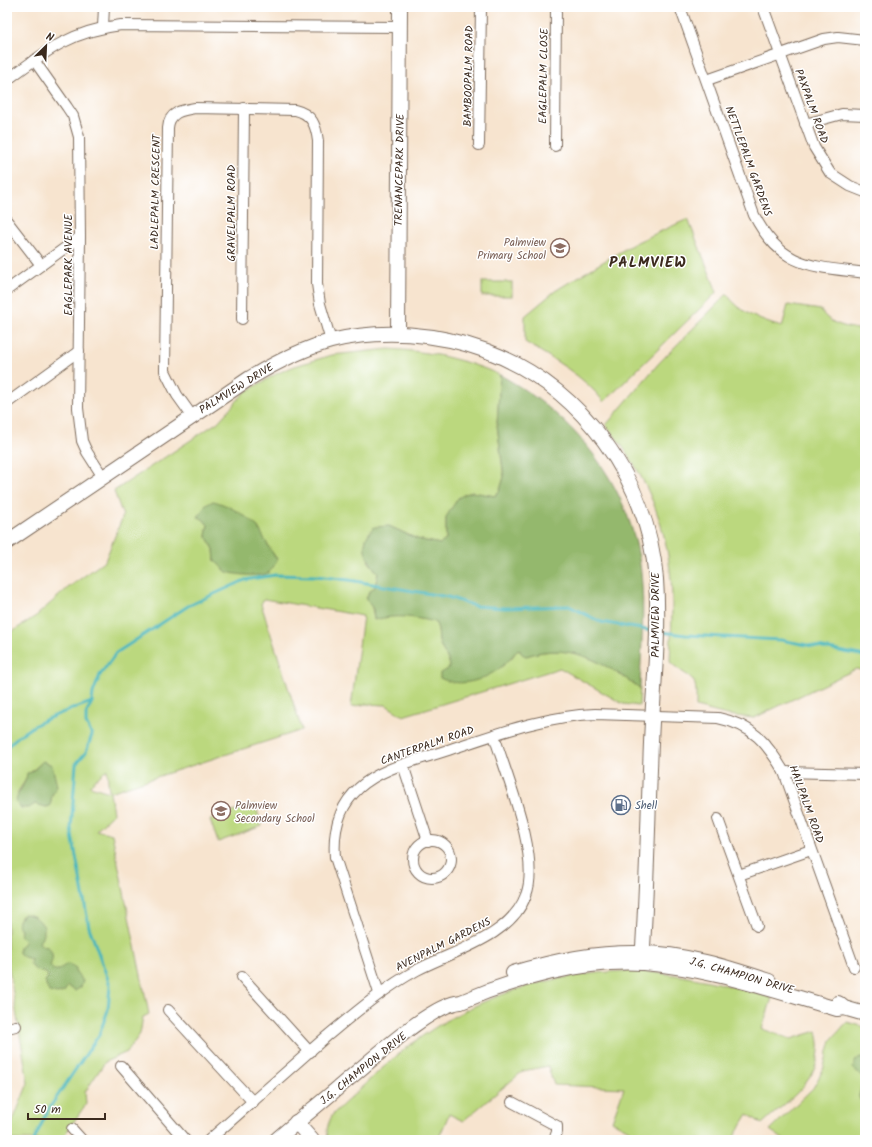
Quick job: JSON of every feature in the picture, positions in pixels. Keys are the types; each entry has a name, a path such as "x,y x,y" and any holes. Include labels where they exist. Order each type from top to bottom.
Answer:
{"street":[{"path":"103,27 104,7"},
{"name":"TRENANCEPARK DRIVE","path":"398,333 400,7"},
{"name":"BAMBOOPALM ROAD","path":"479,145 481,7"},
{"name":"EAGLEPALM CLOSE","path":"555,146 556,7"},
{"name":"NETTLEPALM GARDENS","path":"680,7 754,215 766,236 784,254 809,265 865,273"},
{"name":"PAXPALM ROAD","path":"763,7 814,147 830,173 850,186 865,192"},
{"path":"7,80 64,40 103,27 120,25 400,27"},
{"path":"707,80 781,53 832,37 865,40"},
{"name":"EAGLEPARK AVENUE","path":"34,60 68,107 76,126 79,146 80,237 79,427 87,452 103,477"},
{"name":"LADLEPALM CRESCENT","path":"192,416 166,378 164,371 168,122 174,114 182,110 195,108 295,110 304,112 314,122 318,141 317,284 320,304 331,341"},
{"name":"GRAVELPALM ROAD","path":"242,319 244,108"},
{"path":"805,124 842,114 865,115"},
{"path":"7,221 40,265"},
{"path":"7,290 80,237"},
{"name":"PALMVIEW DRIVE","path":"7,542 250,378 276,363 331,341 398,333 450,340 502,357 526,369 571,403 592,425 612,451 628,479 651,538 656,579 657,608 642,958"},
{"path":"7,403 79,351"},
{"name":"CANTERPALM ROAD","path":"379,993 335,857 334,842 336,825 349,798 373,777 403,765 494,735 548,720 575,715 652,716"},
{"name":"HAILPALM ROAD","path":"652,716 718,718 742,725 766,744 784,772 854,967"},
{"name":"AVENPALM GARDENS","path":"210,1140 379,993 416,971 500,929 513,918 526,895 531,866 529,851 494,735"},
{"path":"403,765 428,841"},
{"path":"784,772 865,774"},
{"path":"718,819 757,926"},
{"path":"739,875 811,850"},
{"name":"J.G. CHAMPION DRIVE","path":"276,1140 296,1122 416,1025 454,1002 457,998 487,983 538,965 585,956 642,958 704,963 749,974 838,1003 844,1008 865,1014"},
{"path":"242,977 310,1052"},
{"path":"168,1010 252,1102"},
{"path":"121,1066 185,1140"},
{"path":"512,1102 557,1126 557,1132 554,1140"},
{"path":"296,1122 312,1140"},
{"path":"72,1129 82,1140"}],"green space":[{"path":"688,219 717,292 604,402 596,392 577,376 525,342 525,316 555,291 635,243"},
{"path":"482,282 512,282 512,296 482,296"},
{"path":"727,294 744,311 759,319 782,327 788,305 821,310 829,319 840,325 865,330 865,671 856,669 754,718 727,715 696,707 696,688 694,682 689,676 670,662 672,593 667,550 662,530 649,493 640,475 619,441 606,425 659,363"},
{"path":"389,349 403,350 459,360 500,375 497,425 504,477 500,490 495,496 472,492 446,517 446,540 440,544 417,539 389,526 368,561 378,573 375,587 369,592 374,619 392,615 403,615 435,622 438,629 442,650 448,659 450,666 447,670 511,659 519,649 526,656 543,652 558,651 586,657 613,670 640,688 639,706 623,704 560,668 403,716 386,705 366,704 351,707 363,616 264,599 261,604 302,730 110,792 113,814 96,830 112,834 149,1014 143,1017 140,1034 127,1052 105,1062 85,1092 86,1104 61,1140 7,1140 7,1136 28,1083 7,957 7,635 36,616 69,587 105,561 123,516 114,491 218,422 245,392 278,373 295,366 332,355","holes":["203,519 258,527 267,546 277,559 267,573 251,575 234,572 228,569 215,561 214,549 206,536 208,525","43,761 57,786 52,795 50,806 46,807 17,793 31,772","107,769 109,792 90,785"]},
{"path":"500,375 527,392 552,411 575,432 595,456 612,482 625,510 635,540 641,572 643,616 640,688 613,670 586,657 558,651 543,652 526,656 522,654 519,649 502,666 483,678 461,683 450,682 440,678 440,673 447,670 450,666 448,659 442,650 438,629 435,622 405,617 390,617 374,620 373,609 366,599 369,592 375,587 378,573 367,556 365,545 369,533 374,527 389,526 417,539 440,544 446,540 446,517 458,498 472,492 495,496 500,490 504,477 497,425"},
{"path":"213,501 238,512 256,525 277,559 273,568 268,573 242,575 231,573 227,572 215,561 214,549 206,536 208,525 203,519 198,517 206,505"},
{"path":"43,761 52,765 57,786 52,795 50,806 46,807 35,804 29,808 21,808 16,802 27,773 32,772"},
{"path":"255,804 262,826 218,842 210,820"},
{"path":"23,914 30,915 35,918 44,927 44,935 39,942 42,946 48,947 52,954 50,966 54,970 59,970 65,965 69,964 76,968 76,972 83,981 81,987 75,991 68,986 64,992 57,994 49,992 45,982 48,976 45,972 36,970 30,963 31,959 24,957 19,953 19,947 25,940 20,936 21,930 17,924"},
{"path":"625,971 700,979 772,998 762,1029 791,1039 817,1031 819,1050 817,1062 812,1073 798,1092 762,1124 748,1114 732,1140 648,1140 612,1121 624,1088 554,1085 548,1066 523,1071 463,1121 449,1114 438,1140 329,1140 327,1133 333,1114 380,1070 410,1045 434,1028 485,1001 512,991 567,977"},
{"path":"847,1022 865,1027 865,1056 855,1061 864,1078 859,1096 860,1100 865,1102 865,1140 784,1140 770,1130 813,1088 823,1070 831,1040"},
{"path":"865,1056 865,1102 860,1100 859,1096 864,1078 853,1068 855,1061"}],"waterway":[{"path":"34,1140 48,1110 99,1035 108,1010 110,985 89,927 71,829 76,764 86,752 92,735 86,723 86,714 92,702 93,693 100,675 116,653 188,606 245,580 275,575 316,576 349,580 448,597 475,606 505,608 569,606 601,622 653,631"},
{"path":"661,632 686,635 781,640 865,656"},
{"path":"7,747 16,738 46,719 92,702"}],"place":[{"name":"Palmview Primary School","path":"560,248"},
{"name":"Shell","path":"621,805"},
{"name":"Palmview Secondary School","path":"221,811"}],"district":[{"name":"PALMVIEW","path":"648,262"}]}
